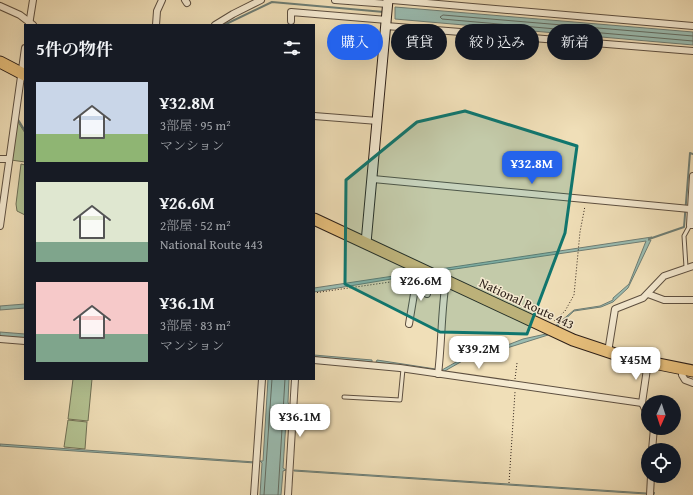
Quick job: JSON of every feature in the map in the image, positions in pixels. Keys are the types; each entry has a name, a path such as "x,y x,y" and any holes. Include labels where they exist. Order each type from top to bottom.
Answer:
{"highway":[{"path":"0,62 23,73"},
{"name":"National Route 443","path":"315,219 366,243 426,276 446,281 546,328 608,352 688,370"}],"street":[{"path":"30,24 33,0"},
{"path":"156,24 157,11 162,0"},
{"path":"217,24 261,0"},
{"path":"335,0 389,1 693,26"},
{"path":"366,243 389,1"},
{"path":"0,6 20,15 30,24"},
{"path":"290,21 291,12 386,23 693,51"},
{"path":"0,226 24,60"},
{"path":"315,116 378,121"},
{"path":"0,159 9,159"},
{"path":"691,225 690,209 693,176"},
{"path":"373,179 690,209"},
{"path":"608,352 615,309 648,294 664,276 686,267 693,266"},
{"path":"426,276 427,294"},
{"path":"409,324 414,286 426,276"},
{"path":"438,374 442,340 442,302 446,281"},
{"path":"648,294 664,300 693,300"},
{"path":"0,339 24,341"},
{"path":"315,360 403,369 641,403"},
{"path":"643,395 648,362"},
{"path":"688,370 682,375 685,380 693,383"},
{"path":"254,495 262,380"},
{"path":"288,495 295,380"},
{"path":"650,495 651,483"}],"lane":[{"path":"686,267 684,236 691,225"},
{"path":"344,397 400,400 403,369"}],"path":[{"path":"546,328 565,311 574,295 580,232 586,199"},
{"path":"315,293 426,276"},
{"path":"509,483 517,363"}],"highlighted area":[{"path":"465,111 577,146 565,233 527,334 440,332 345,284 346,180 417,122"}],"green space":[{"path":"16,121 24,131 24,162 11,160"},
{"path":"21,164 24,165 24,214 17,211 16,204"},
{"path":"73,380 92,380 88,421 68,419"},
{"path":"68,420 87,422 85,449 64,447"}],"water":[{"path":"395,7 598,24 547,24 547,32 539,32 539,24 455,24 395,19"},
{"path":"603,24 693,32 693,45 603,37"},
{"path":"652,237 648,240 651,240 628,288 613,302 601,307 574,311 548,335 507,348 480,351 443,372 376,362 377,360 442,370 479,349 505,346 523,339 546,334 574,310 600,306 613,300 613,298 629,284 646,241 421,274 315,292 315,288"},
{"path":"24,304 24,308 0,310 0,306"},
{"path":"0,332 24,334 24,338 0,337"},
{"path":"315,355 372,360 372,362 315,357"},
{"path":"268,380 289,380 289,406 287,406 283,468 286,470 283,471 281,495 260,495 262,463 260,461 263,461"},
{"path":"0,444 255,462 255,463 0,446"},
{"path":"294,471 646,493 646,494"}],"waterway":[{"path":"226,24 272,2 384,12"},
{"path":"17,118 24,129"},
{"path":"649,239 684,227 690,153 693,154"}]}
